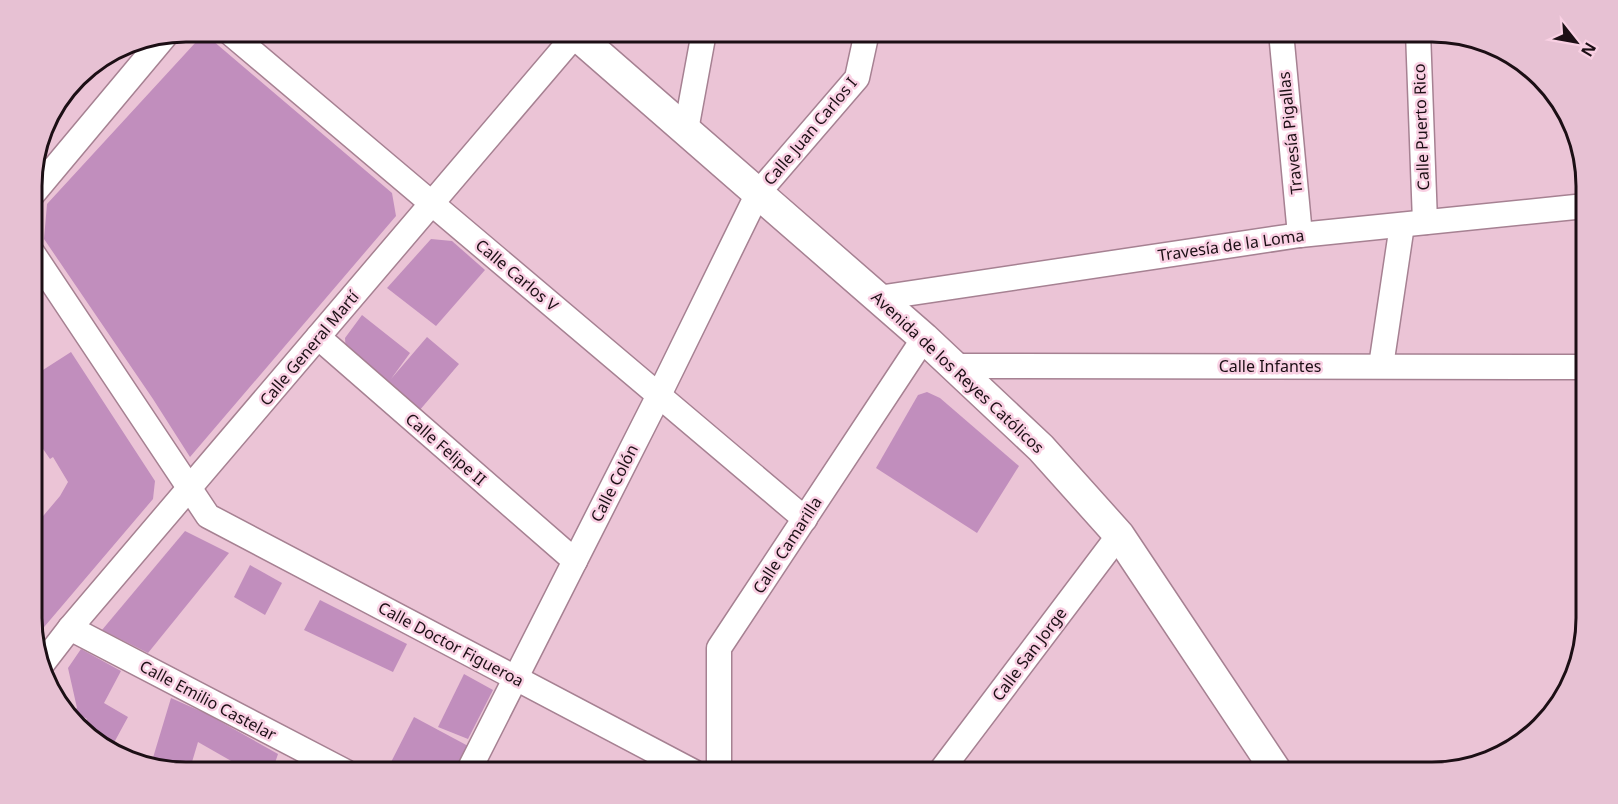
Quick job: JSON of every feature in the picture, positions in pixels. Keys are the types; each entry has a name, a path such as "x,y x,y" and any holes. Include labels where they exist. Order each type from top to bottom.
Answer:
{"street":[{"name":"Calle Carlos V","path":"241,42 805,519"},
{"name":"Calle General Martí","path":"49,659 70,628 432,204 567,42"},
{"name":"Avenida de los Reyes Católicos","path":"584,42 924,338 1041,447 1119,535 1270,762"},
{"path":"686,130 702,42"},
{"name":"Calle Juan Carlos I","path":"758,193 857,78 865,42"},
{"name":"Travesía Pigallas","path":"1282,42 1300,235"},
{"name":"Calle Puerto Rico","path":"1381,366 1413,223 1418,42"},
{"path":"42,183 157,45"},
{"name":"Calle Colón","path":"473,762 659,395 758,193"},
{"name":"Travesía de la Loma","path":"878,298 1300,235 1576,207"},
{"path":"42,267 189,489"},
{"name":"Calle Felipe II","path":"318,338 575,561"},
{"name":"Calle Camarilla","path":"719,762 719,648 924,338"},
{"name":"Calle Infantes","path":"953,366 1576,367"},
{"name":"Calle Doctor Figueroa","path":"189,489 208,516 675,762"},
{"name":"Calle San Jorge","path":"948,762 1119,535"},
{"name":"Calle Emilio Castelar","path":"70,628 327,762"}],"building":[{"path":"196,42 214,42 392,193 396,216 190,457 44,239 47,204"},
{"path":"431,239 452,241 485,270 436,326 387,288"},
{"path":"362,315 410,353 391,379 427,337 459,364 419,411 346,354 345,338"},
{"path":"71,352 155,481 153,499 43,629 42,517 60,496 68,482 53,457 50,459 42,447 42,371"},
{"path":"927,392 940,398 1019,466 977,533 876,468 918,395"},
{"path":"185,531 229,553 148,653 102,630"},
{"path":"250,565 282,583 265,615 234,597"},
{"path":"320,600 407,644 393,672 304,630"},
{"path":"81,649 121,671 104,703 128,717 114,743 91,726 86,721 87,719 75,709 77,708 68,668"},
{"path":"464,674 493,690 468,739 438,727"},
{"path":"171,698 207,714 278,754 275,762 233,762 198,742 192,762 153,758"},
{"path":"414,717 470,747 462,762 391,762"}]}
